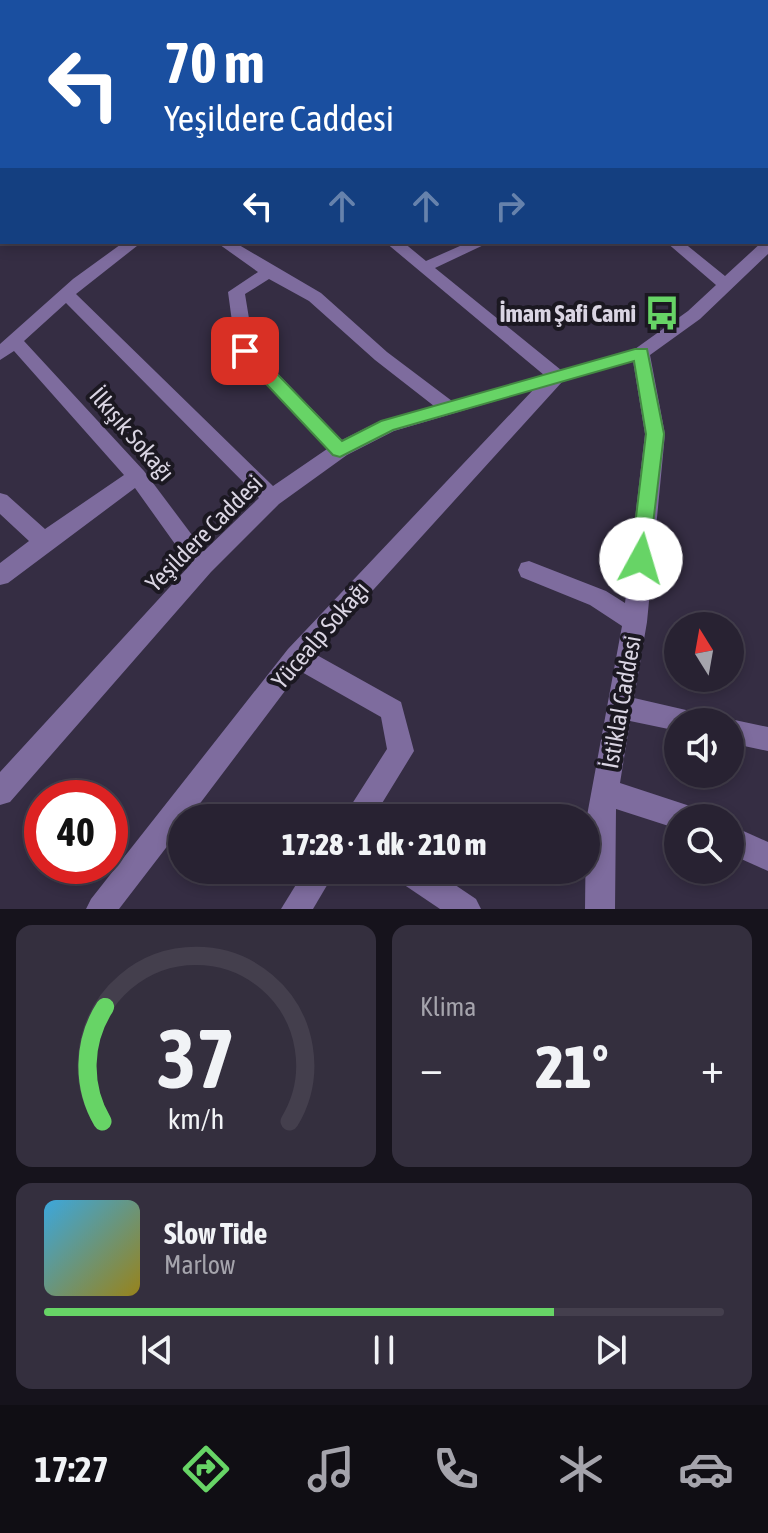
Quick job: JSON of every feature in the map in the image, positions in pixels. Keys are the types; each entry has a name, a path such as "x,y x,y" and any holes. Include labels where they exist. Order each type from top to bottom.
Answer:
{"street":[{"path":"7,347 66,294 131,244"},
{"path":"227,244 315,297 381,356 448,407"},
{"path":"395,244 557,376"},
{"path":"424,267 477,244"},
{"path":"676,244 726,285"},
{"path":"641,353 694,315 766,253"},
{"path":"269,272 236,292 245,351 340,450"},
{"path":"66,294 272,498"},
{"name":"İlkışık Sokağı","path":"7,347 137,476 203,566"},
{"name":"Yeşildere Caddesi","path":"0,792 203,566 272,498 340,450 387,426 641,353"},
{"name":"İstiklal Caddesi","path":"600,909 600,821 635,622 655,434 641,353"},
{"name":"Yücealp Sokağı","path":"101,909 297,657 557,376"},
{"path":"0,576 137,476"},
{"path":"0,501 46,543"},
{"path":"529,570 598,598 635,622"},
{"path":"297,657 392,710 401,751 366,804"},
{"path":"621,707 664,716"},
{"path":"744,734 768,739"},
{"path":"605,792 664,811"},
{"path":"744,846 768,857"},
{"path":"296,909 313,884"},
{"path":"428,884 466,909"}],"place":[{"name":"İmam Şafi Cami","path":"662,313"}],"route":[{"path":"245,351 340,450 387,426 641,353 655,434 641,559"}]}
